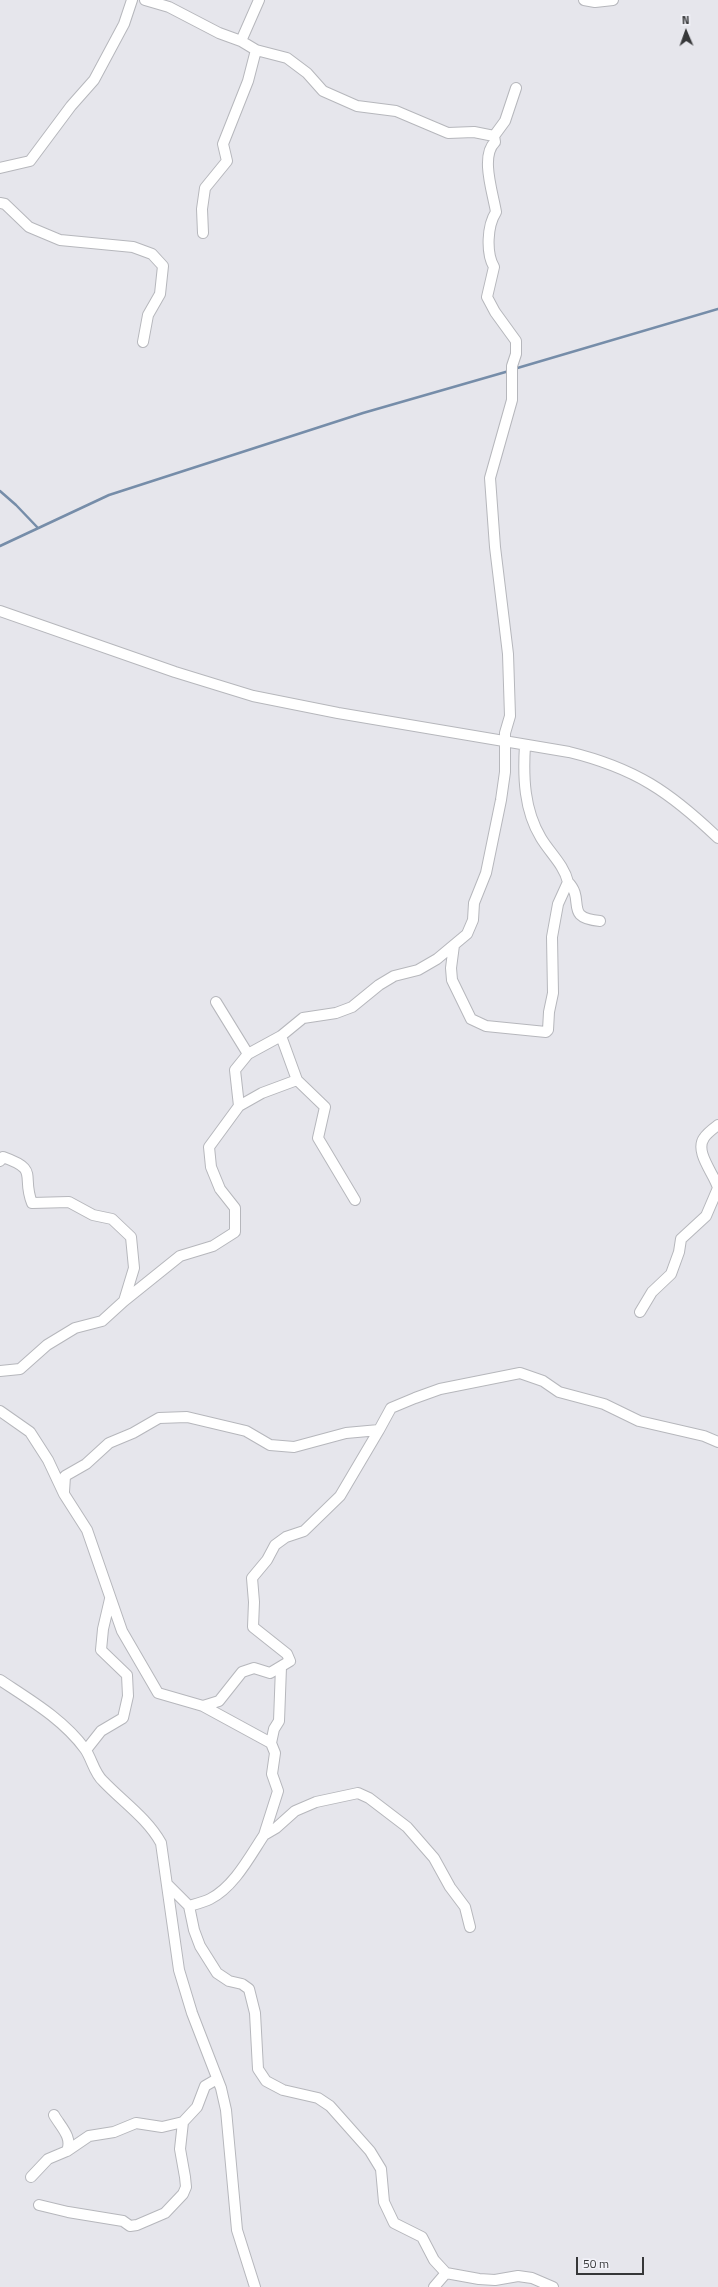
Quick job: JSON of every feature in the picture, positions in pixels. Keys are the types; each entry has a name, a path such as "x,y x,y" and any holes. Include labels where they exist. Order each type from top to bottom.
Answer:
{"street":[{"path":"0,168 30,161 71,106 94,80 124,24 132,0"},
{"path":"145,0 169,7 218,33 241,41 256,50 287,58 307,73 323,91 357,106 396,111 448,132 474,132 494,136"},
{"path":"241,41 259,0"},
{"path":"584,0 595,2 613,0"},
{"path":"203,233 202,209 205,188 227,161 223,144 248,81 256,50"},
{"path":"239,1106 235,1070 248,1054 281,1036 303,1018 336,1014 352,1007 379,985 394,976 418,970 437,959 467,934 473,920 474,903 486,873 501,800 505,772 505,733 510,716 508,654 495,547 490,478 510,413 513,392 512,366 516,354 516,341 495,312 487,297 494,267 489,258 491,220 496,212 488,172 488,152 489,148 495,142 494,136 505,121 516,88"},
{"path":"0,203 5,204 29,227 60,240 114,244 152,254 163,266 160,294 148,316 143,342"},
{"path":"0,611 176,672 253,696 338,713 570,752 598,759 632,772 664,791 717,835"},
{"path":"525,745 524,770 530,815 553,857 564,868 568,882 574,891 579,915 582,919 600,921"},
{"path":"454,945 451,968 452,980 471,1019 486,1026 546,1032 548,1030 549,1012 553,993 552,937 558,904 568,882"},
{"path":"216,1002 248,1054"},
{"path":"281,1036 297,1080 326,1107 318,1138 355,1200"},
{"path":"0,1371 20,1369 47,1345 75,1328 102,1322 124,1301 180,1256 213,1246 235,1232 235,1208 220,1189 211,1167 209,1147 239,1106 262,1093 297,1080"},
{"path":"640,1312 652,1292 671,1274 679,1252 681,1239 706,1216 711,1205 718,1188 706,1166 701,1144 704,1137 718,1125"},
{"path":"0,1161 3,1157 21,1164 28,1174 28,1194 32,1203 69,1202 93,1215 112,1219 131,1237 134,1268 124,1301"},
{"path":"203,1706 219,1701 242,1672 254,1668 270,1673 290,1661 287,1654 253,1627 254,1602 252,1578 267,1560 275,1545 286,1537 304,1531 340,1496 391,1408 440,1389 520,1373 543,1381 559,1392 604,1404 639,1421 704,1436 718,1442"},
{"path":"0,1411 30,1432 48,1460 64,1494 87,1530 122,1631 158,1693 203,1706 271,1743"},
{"path":"64,1494 65,1476 86,1464 109,1443 133,1433 159,1418 187,1417 246,1431 270,1445 294,1447 346,1433 379,1430"},
{"path":"86,1750 101,1731 123,1718 128,1696 128,1675 101,1650 102,1629 110,1599"},
{"path":"189,1906 210,1899 221,1892 242,1868 264,1835 278,1791 272,1774 275,1753 271,1743 274,1729 279,1721 281,1667"},
{"path":"0,1680 48,1712 86,1750 101,1779 154,1830 161,1843 179,1970 192,2013 217,2079 226,2110 229,2129 237,2230 255,2287"},
{"path":"264,1835 276,1828 295,1811 316,1802 358,1793 369,1798 407,1827 434,1858 450,1887 465,1907 470,1927"},
{"path":"168,1885 189,1906 194,1930 200,1946 217,1973 229,1981 242,1984 249,1989 255,2013 258,2069 266,2081 283,2090 318,2098 330,2106 370,2151 381,2169 384,2202 394,2224 422,2237 434,2260 446,2273 479,2279 495,2280 518,2276 532,2278 553,2287"},
{"path":"31,2177 48,2159 68,2151 89,2136 114,2132 136,2123 162,2127 183,2122 197,2107 205,2086 217,2079"},
{"path":"54,2115 68,2137 70,2144 68,2151"},
{"path":"39,2204 68,2212 123,2220 130,2226 137,2225 165,2213 183,2194 186,2187 180,2150 183,2122"},
{"path":"434,2287 446,2273"}],"waterway":[{"path":"514,369 718,309"},
{"path":"0,546 109,495 363,413 509,371"},
{"path":"0,491 38,528"}]}
